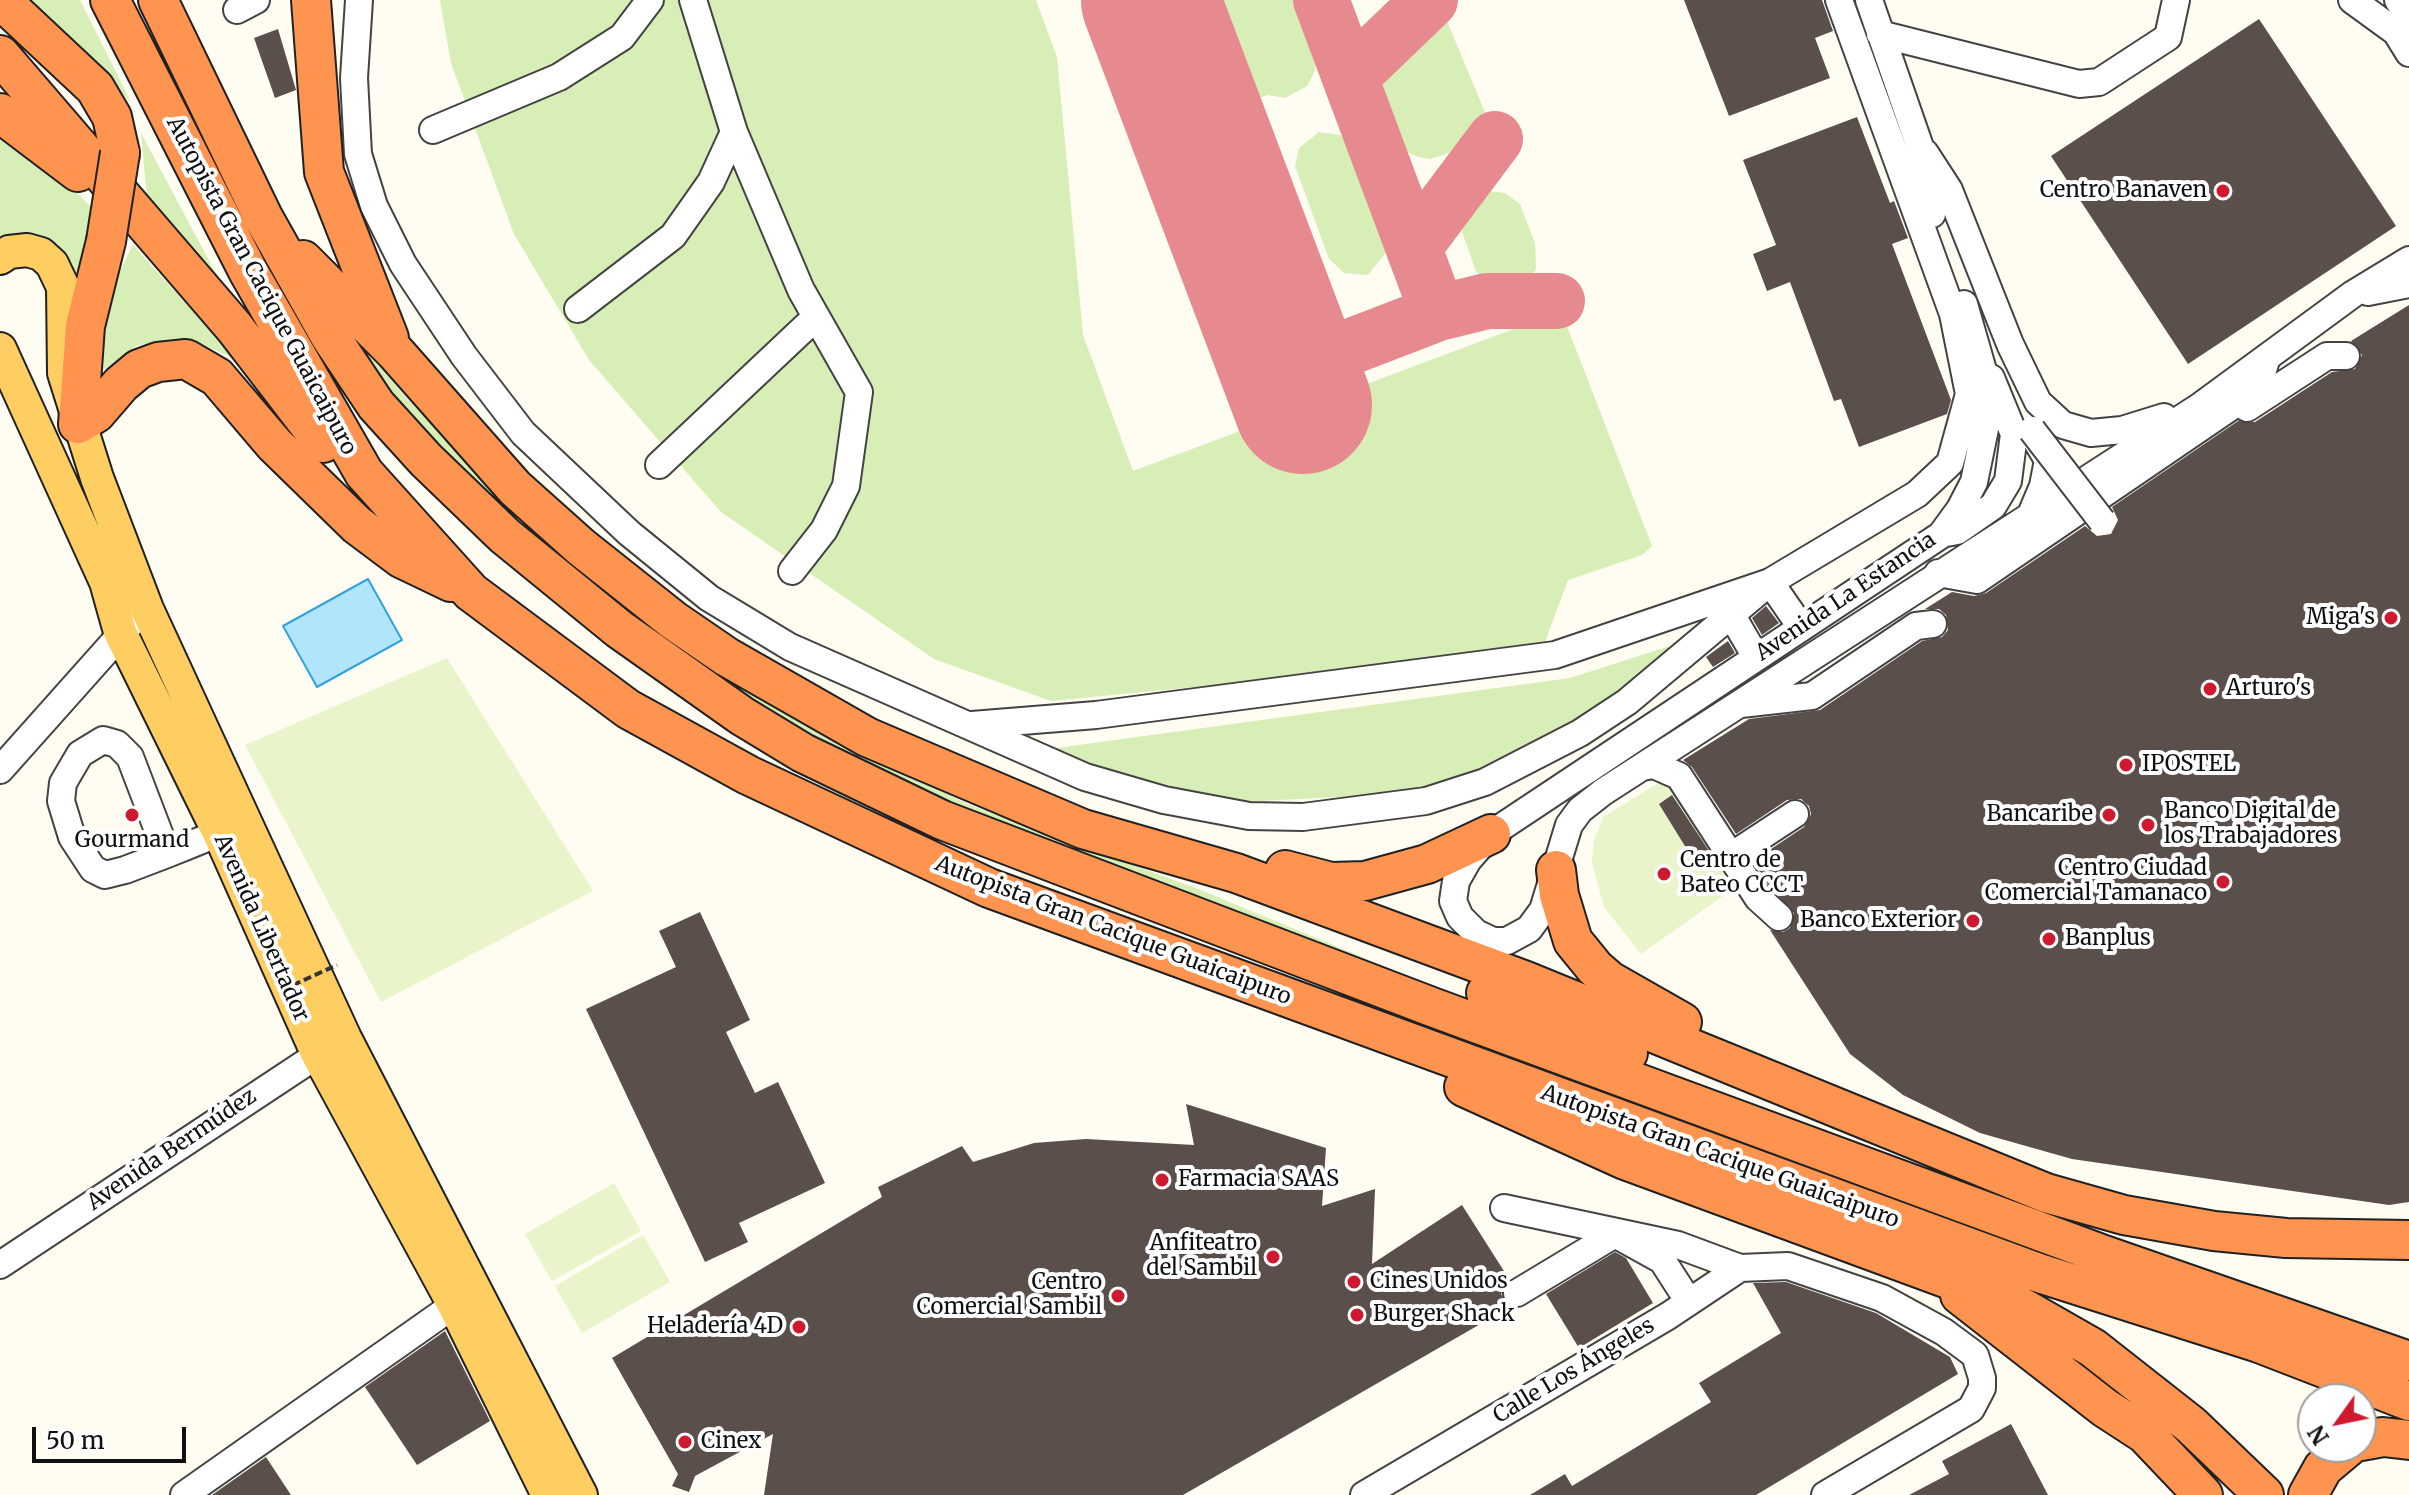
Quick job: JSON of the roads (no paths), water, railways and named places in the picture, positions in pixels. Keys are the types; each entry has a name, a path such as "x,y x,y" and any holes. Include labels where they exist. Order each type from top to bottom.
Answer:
{"highway":[{"path":"1,0 95,88 112,117 120,153 106,241 85,326 78,424"},
{"name":"Autopista Gran Cacique Guaicaipuro","path":"110,0 248,271 364,473 471,592 628,709 748,775 989,888 1222,976 2039,1273 2259,1343 2409,1401"},
{"name":"Autopista Gran Cacique Guaicaipuro","path":"158,0 263,217 330,336 376,405 426,460 505,536 619,629 791,746 942,820 1432,1007 2104,1255 2409,1361"},
{"path":"311,0 324,172 395,352"},
{"path":"0,55 127,207 234,327 306,424 327,448 364,473"},
{"path":"0,113 127,207"},
{"path":"263,217 395,352 515,488 604,565 727,657 867,737 1083,829 1236,873 1526,981 2046,1193 2124,1215 2214,1231 2286,1238 2409,1240"},
{"path":"78,424 96,413 139,369 158,362 186,359 217,377 274,444 357,525 401,558 471,592"},
{"path":"1177,857 1201,848 1331,882 1365,881 1427,864 1491,834"},
{"path":"1177,857 1226,889 1689,1079 1744,1121"},
{"path":"1556,870 1559,895 1573,941 1595,968 1655,1008 1727,1044 1747,1070"},
{"path":"1222,976 1625,1160 2016,1304 2093,1348 2191,1425 2264,1495"},
{"path":"1938,1273 1968,1304 2105,1408 2145,1434 2203,1495"},
{"path":"2105,1408 2135,1449 2180,1495"},
{"path":"2377,1438 2409,1440"},
{"path":"2308,1495 2329,1463"}],"main road":[{"name":"Avenida Libertador","path":"0,258 9,252 27,250 41,254 52,264 63,287 64,373 78,424 147,609 331,1045 548,1495"},
{"name":"Avenida Libertador","path":"0,349 106,582 120,632 219,833 331,1045 581,1495"}],"street":[{"path":"359,0 354,78 358,154 374,206 403,264 464,356 523,433 629,533 709,598 790,647 1085,777 1164,800 1249,816 1303,817 1394,807 1485,782 1580,733 1627,702 1770,582 1917,494 1950,463 1969,394 1953,314 1839,0"},
{"path":"433,130 559,77 622,37 650,0"},
{"path":"693,0 734,132 816,317 859,392 846,486 824,530 792,571"},
{"name":"Avenida La Estancia","path":"1869,0 1920,147 1927,202 1986,381 1987,419 1978,464 1960,509 1941,535 1491,834 1468,860 1456,881 1453,901 1460,917 1476,933 1493,941 1507,941 1529,929 1543,910 1563,838 1580,810 1734,705 2199,407 2353,294 2409,260"},
{"path":"1880,34 2079,84 2099,82 2168,37 2176,0"},
{"path":"2352,0 2405,34"},
{"path":"2376,0 2405,34"},
{"path":"2398,0 2405,34"},
{"path":"578,309 673,236 711,182 734,132"},
{"name":"Avenida La Estancia","path":"1920,147 1949,190 2022,373 2038,402 2052,417 2076,429 2103,432 2199,407"},
{"path":"2353,294 2409,284"},
{"path":"659,465 816,317"},
{"path":"1979,353 2023,432 2098,515 2327,356 2346,356"},
{"path":"1938,573 1977,580 2257,389 2267,357"},
{"path":"0,393 14,400 33,420"},
{"path":"1941,535 1957,531 2002,495 2023,432"},
{"path":"1978,464 2001,440 2023,432 2033,436 2048,460 2043,486 2032,512"},
{"path":"966,725 1096,715 1555,655 1770,582"},
{"path":"1770,582 1801,627"},
{"path":"0,770 120,632 147,609"},
{"path":"1731,614 1756,657"},
{"path":"1734,705 1816,697 1916,626 1933,624"},
{"path":"1695,731 1687,753 1691,770 1758,898 1779,917"},
{"path":"167,854 130,757 117,744 103,740 80,754 63,783 61,801 72,837 93,869 105,875 167,854 219,833"},
{"path":"1642,767 1654,765 1679,776 1736,853 1763,883"},
{"path":"1736,853 1795,814"},
{"name":"Avenida Bermúdez","path":"0,1265 331,1045"},
{"path":"1504,1208 1678,1245 1740,1268 1788,1266 1882,1298 1944,1332 1975,1355 1982,1378 1978,1398 1971,1409 1825,1495"},
{"path":"1517,1293 1615,1234"},
{"path":"1615,1234 1662,1260 1689,1302"},
{"name":"Calle Los Ángeles","path":"1364,1495 1689,1302 1740,1268"},
{"path":"184,1495 454,1305"}],"water":[{"path":"368,579 402,640 317,687 283,626"}],"place":[{"name":"Centro Banaven","path":"2223,191"},
{"name":"Miga's","path":"2391,618"},
{"name":"Arturo's","path":"2210,689"},
{"name":"IPOSTEL","path":"2126,765"},
{"name":"Gourmand","path":"132,815"},
{"name":"Bancaribe","path":"2109,815"},
{"name":"Banco Digital de los Trabajadores","path":"2148,825"},
{"name":"Centro de Bateo CCCT","path":"1664,874"},
{"name":"Centro Ciudad Comercial Tamanaco","path":"2223,882"},
{"name":"Banco Exterior","path":"1973,921"},
{"name":"Banplus","path":"2049,939"},
{"name":"Farmacia SAAS","path":"1162,1180"},
{"name":"Anfiteatro del Sambil","path":"1273,1257"},
{"name":"Cines Unidos","path":"1354,1282"},
{"name":"Centro Comercial Sambil","path":"1118,1296"},
{"name":"Burger Shack","path":"1357,1315"},
{"name":"Heladería 4D","path":"799,1327"},
{"name":"Cinex","path":"685,1442"}]}
